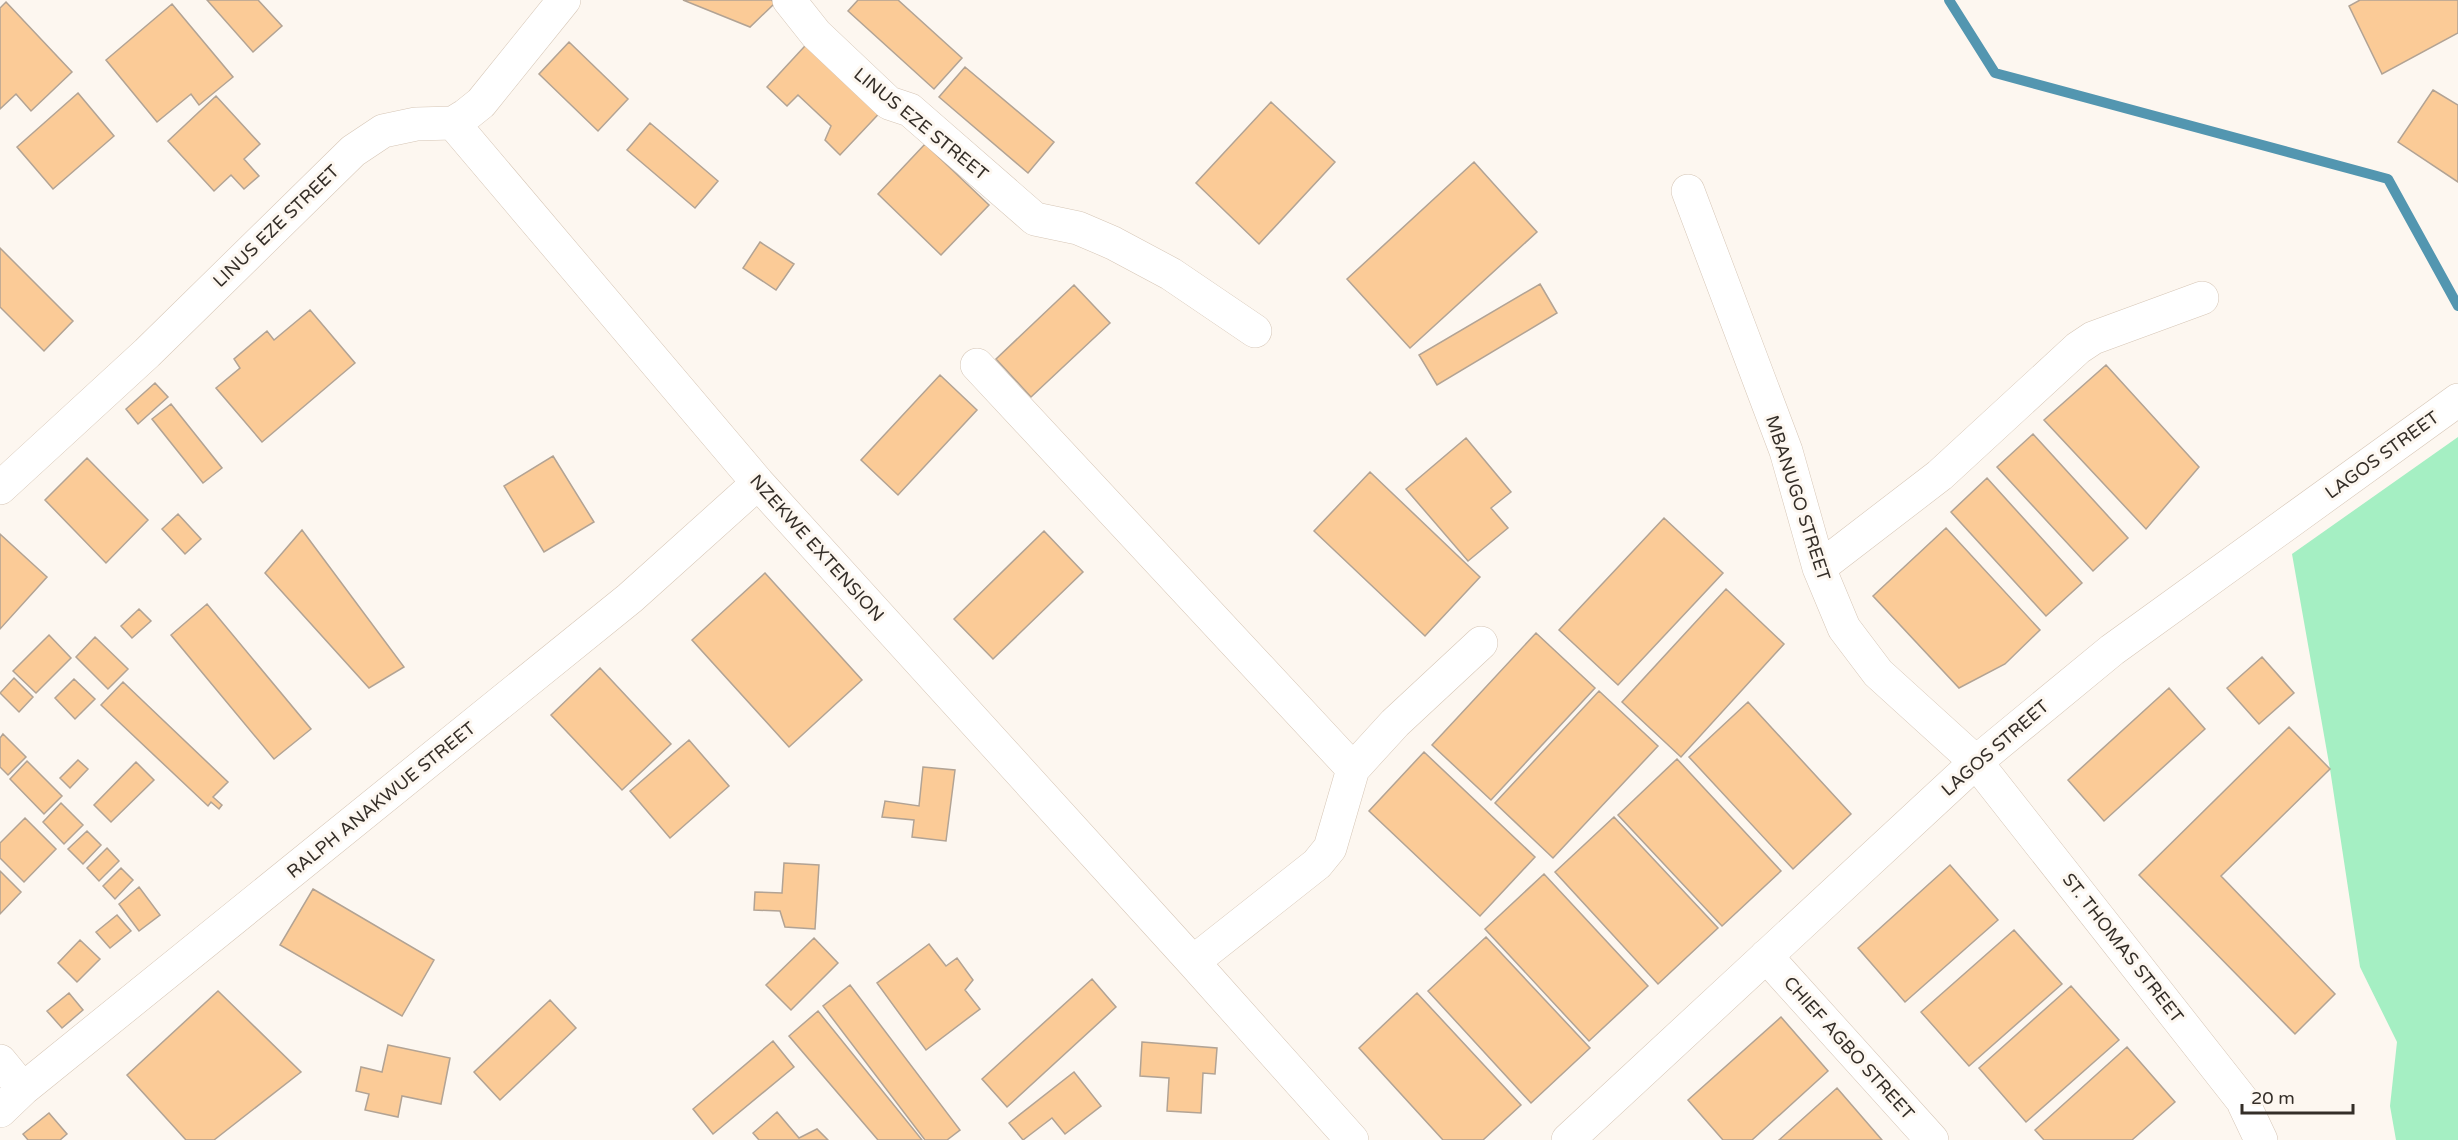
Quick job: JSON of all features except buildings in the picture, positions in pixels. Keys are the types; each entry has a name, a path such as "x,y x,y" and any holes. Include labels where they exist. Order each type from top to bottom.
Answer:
{"street":[{"path":"453,123 481,103 564,0"},
{"name":"LINUS EZE STREET","path":"789,0 816,33 889,102 910,110 1035,219 1078,228 1113,243 1171,274 1256,332"},
{"name":"NZEKWE EXTENSION","path":"453,123 758,483 1352,1140"},
{"name":"LINUS EZE STREET","path":"0,488 147,353 353,151 383,131 416,124 453,123"},
{"name":"MBANUGO STREET","path":"1688,191 1786,451 1819,568 1844,628 1878,673 1976,762"},
{"path":"1819,568 1940,475 2078,348 2092,338 2202,298"},
{"path":"977,365 1353,769"},
{"name":"LAGOS STREET","path":"1568,1140 1976,762 2112,650 2458,400"},
{"name":"RALPH ANAKWUE STREET","path":"0,1112 23,1089 630,598 758,483"},
{"path":"1193,962 1317,864 1330,848 1353,769 1395,723 1481,643"},
{"name":"ST. THOMAS STREET","path":"1976,762 2242,1100 2261,1140"},
{"name":"CHIEF AGBO STREET","path":"1767,956 1932,1140"},
{"path":"0,1061 23,1089"}],"green space":[{"path":"2458,437 2458,1140 2396,1140 2390,1106 2397,1042 2360,967 2330,769 2292,554"}],"waterway":[{"path":"1949,0 1995,73 2388,179 2458,306"}]}
